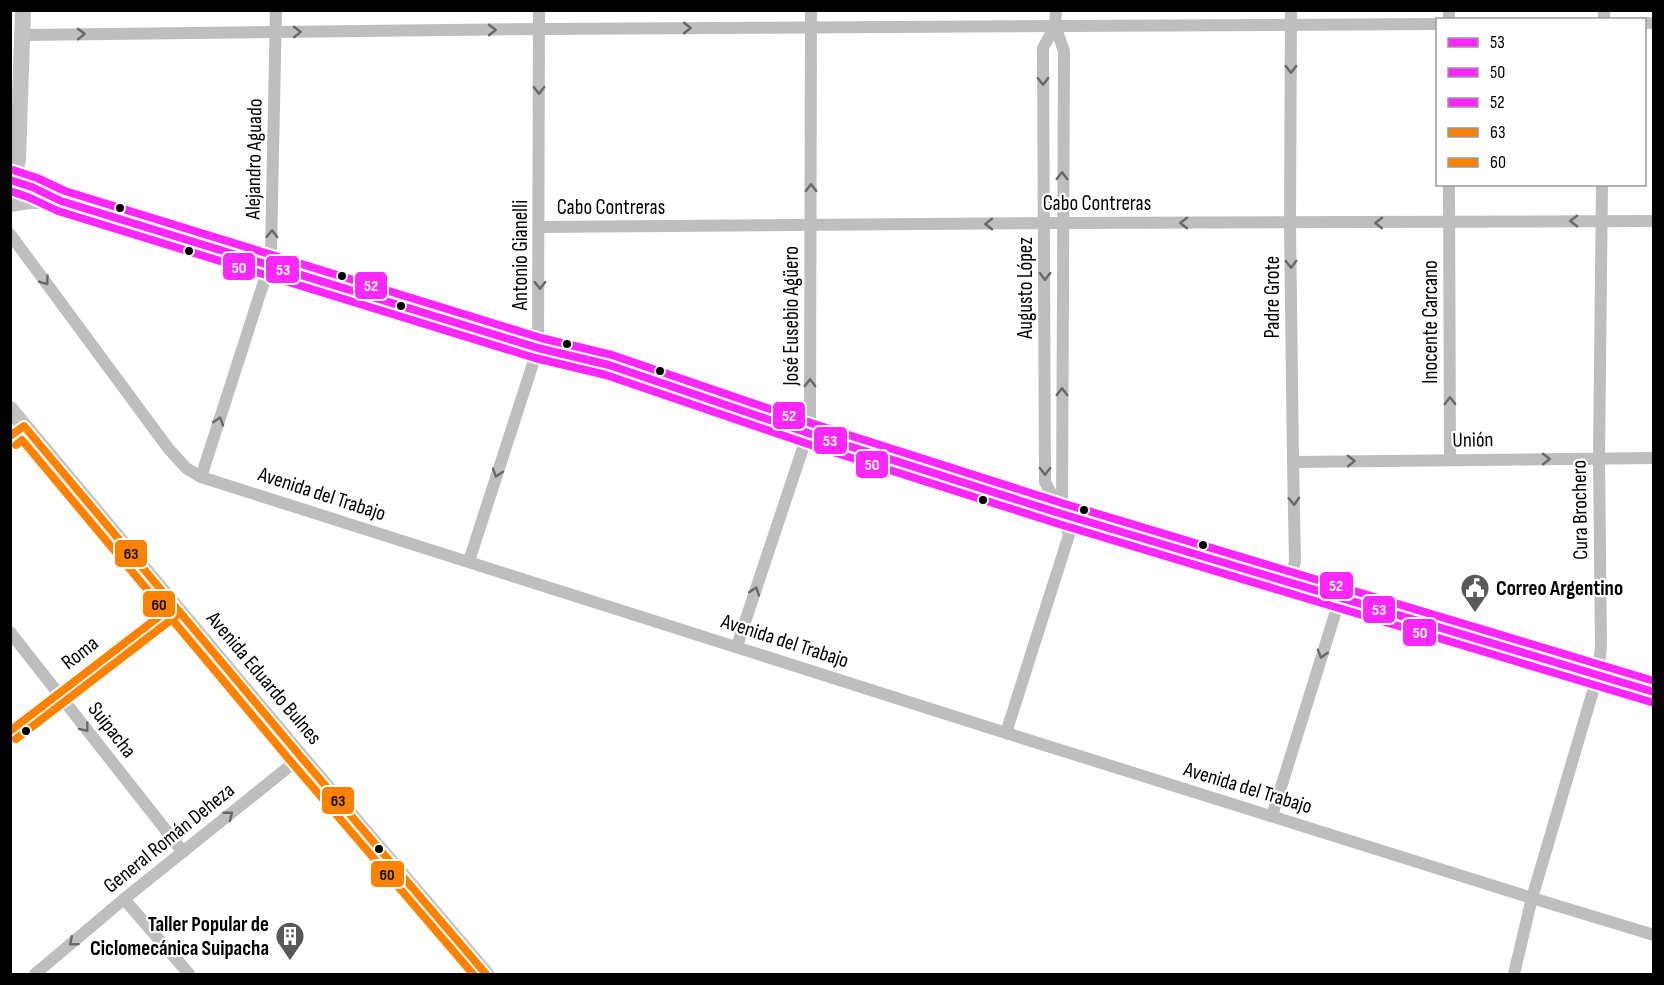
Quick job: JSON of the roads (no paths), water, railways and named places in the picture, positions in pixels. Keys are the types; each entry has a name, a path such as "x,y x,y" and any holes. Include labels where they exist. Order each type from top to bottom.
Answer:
{"main road":[{"path":"23,10 18,159 11,182 32,187 61,201 269,266 538,348 609,365 808,433 1062,514 1653,692"},
{"path":"10,204 30,201 61,201"},
{"name":"Avenida Eduardo Bulnes","path":"10,408 17,431 174,605 486,975"}],"street":[{"name":"Alejandro Aguado","path":"201,477 269,266 272,250 276,10"},
{"name":"Antonio Gianelli","path":"469,561 538,348 539,10"},
{"name":"José Eusebio Agüero","path":"737,646 808,433 810,419 811,10"},
{"name":"Augusto López","path":"1056,10 1055,26 1064,51 1062,514"},
{"name":"Padre Grote","path":"1289,582 1295,562 1290,223 1291,10"},
{"path":"23,35 539,29 1436,24"},
{"name":"Augusto López","path":"1006,732 1069,535 1062,514 1045,482 1043,48 1055,26"},
{"name":"Inocente Carcano","path":"1449,186 1450,460"},
{"name":"Cura Brochero","path":"1514,975 1532,898 1598,674 1601,646 1599,458 1602,186"},
{"name":"Cabo Contreras","path":"540,227 1653,221"},
{"name":"Avenida del Trabajo","path":"10,234 168,448 186,468 201,477 1653,935"},
{"name":"Unión","path":"1293,462 1653,458"},
{"path":"1272,816 1340,598"},
{"name":"Roma","path":"10,731 174,605"},
{"name":"Suipacha","path":"10,632 183,852"},
{"name":"General Román Deheza","path":"35,975 124,899 301,757"},
{"path":"124,899 189,975"}],"place":[{"name":"Correo Argentino","path":"1475,614"},
{"name":"Taller Popular de Ciclomecánica Suipacha","path":"290,962"}]}
